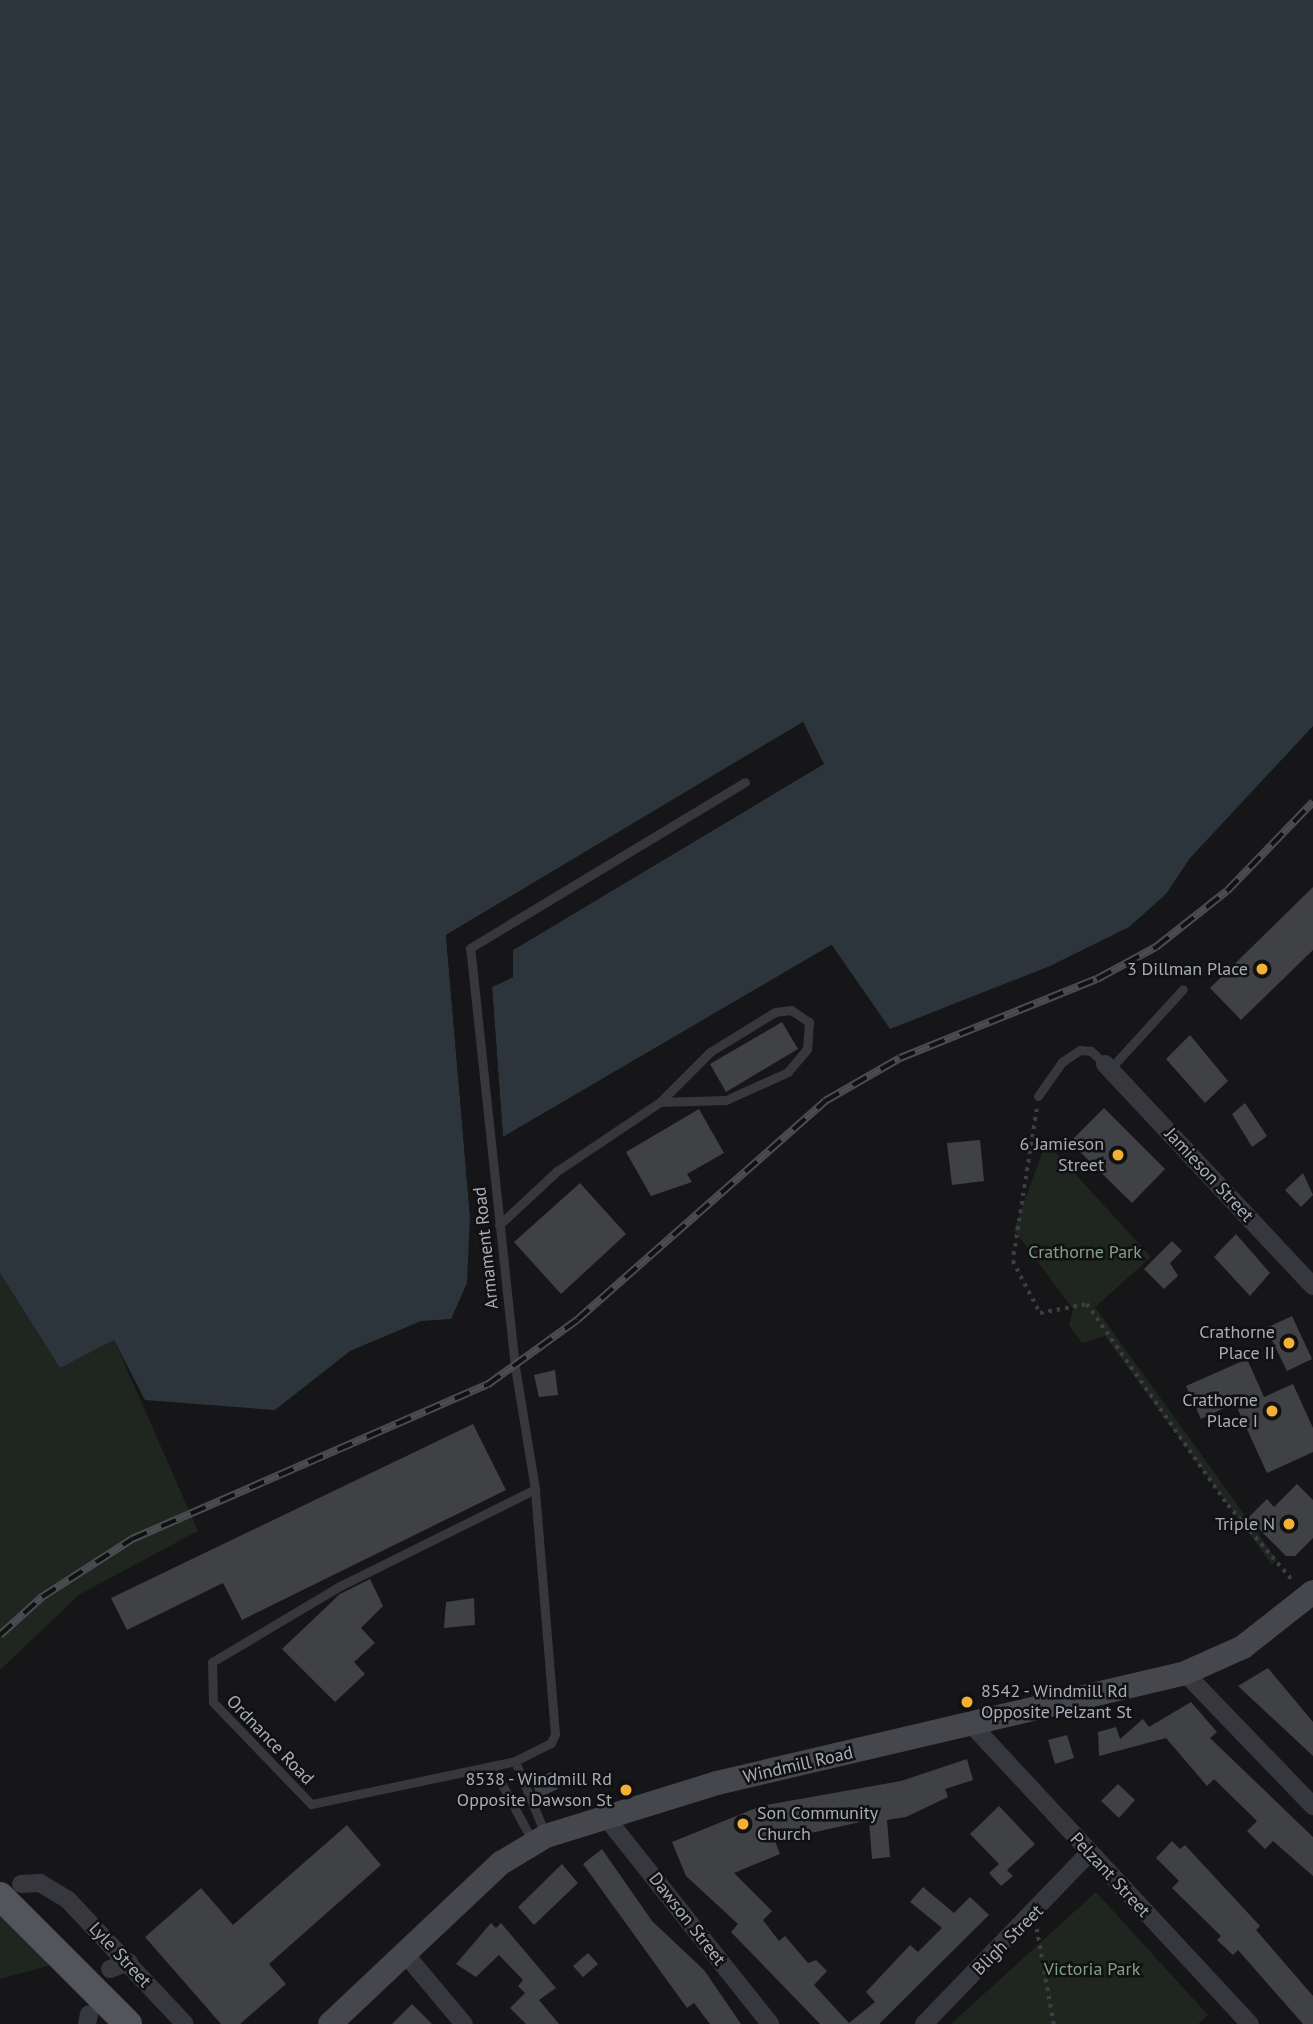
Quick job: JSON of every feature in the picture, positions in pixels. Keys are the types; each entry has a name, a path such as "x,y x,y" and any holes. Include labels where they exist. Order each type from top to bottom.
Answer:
{"main road":[{"name":"Windmill Road","path":"330,2024 501,1863 540,1839 604,1815 1185,1673 1243,1647 1310,1594"},
{"path":"10,1890 128,2024"}],"street":[{"name":"Jamieson Street","path":"1108,1067 1313,1286"},
{"path":"1185,1673 1313,1806"},
{"name":"Pelzant Street","path":"972,1725 1243,2022"},
{"name":"Dawson Street","path":"604,1815 770,2024"},
{"name":"Bligh Street","path":"924,2024 1089,1853"},
{"name":"Lyle Street","path":"10,1890 53,1888 129,1962 185,2024"},
{"path":"406,1955 464,2024"},
{"path":"110,1969 129,1962"}],"lane":[{"name":"Armament Road","path":"515,1761 551,1743 555,1734 535,1489 499,1225 470,948 745,782"},
{"path":"1038,1096 1062,1062 1080,1050 1108,1067 1183,989"},
{"path":"499,1225 556,1171 660,1101 710,1052 775,1012 791,1010 808,1022 807,1049 788,1072 726,1100 660,1101"},
{"name":"Ordnance Road","path":"515,1761 311,1804 213,1702 212,1662 340,1586 535,1489"},
{"path":"515,1761 540,1839"},
{"path":"492,1766 540,1839"}],"path":[{"path":"1038,1096 1013,1261 1040,1313 1087,1304 1228,1505 1310,1594"},
{"path":"1034,1913 1054,2024"}],"green space":[{"name":"Crathorne Park","path":"1046,1142 1151,1257 1095,1307 1277,1560 1272,1565 1105,1336 1082,1343 1069,1325 1073,1309 1014,1230"},
{"path":"0,1273 60,1368 114,1340 198,1531 80,1594 0,1670"},
{"name":"Victoria Park","path":"1096,1892 1208,2015 1198,2024 951,2024"},
{"path":"0,1909 51,1936 48,1966 0,1979"}],"shaded area":[{"path":"0,0 1313,0 1313,726 1190,858 1166,894 1129,927 1050,966 890,1029 831,945 503,1137 492,987 513,977 513,950 823,764 803,722 446,935 470,1216 467,1283 451,1319 421,1321 350,1351 275,1410 145,1400 114,1340 60,1368 0,1273"}],"pier":[{"path":"803,722 824,764 513,950 513,977 492,987 503,1137 832,945 890,1029 831,950 505,1140 500,1138 489,987 510,975 511,948 819,763 802,727 449,937 473,1194 470,1216 446,935"}],"building":[{"name":"3 Dillman Place","path":"1313,887 1313,950 1241,1020 1210,988"},
{"path":"782,1022 798,1049 726,1092 710,1064"},
{"path":"1190,1035 1228,1081 1205,1103 1166,1059"},
{"path":"1245,1103 1267,1136 1252,1147 1232,1114"},
{"name":"6 Jamieson Street","path":"1104,1108 1165,1169 1132,1203 1070,1142"},
{"path":"699,1109 724,1153 687,1174 692,1182 651,1196 626,1152"},
{"path":"980,1140 984,1181 952,1185 947,1143"},
{"path":"1303,1173 1313,1195 1301,1207 1285,1190"},
{"path":"580,1183 626,1234 561,1294 514,1242"},
{"path":"1236,1234 1270,1273 1250,1296 1214,1257"},
{"path":"1172,1241 1182,1251 1170,1263 1178,1276 1164,1289 1144,1269"},
{"name":"Crathorne Place II","path":"1292,1316 1312,1359 1287,1371 1266,1328"},
{"name":"Crathorne Place I","path":"1247,1359 1264,1397 1293,1384 1313,1428 1313,1452 1267,1473 1235,1403 1201,1419 1186,1386"},
{"path":"555,1370 558,1395 539,1397 534,1375"},
{"path":"473,1424 506,1490 242,1620 223,1583 127,1630 111,1598"},
{"path":"1297,1484 1313,1500 1313,1538 1295,1556 1286,1556 1248,1518 1267,1499 1274,1507"},
{"path":"370,1579 383,1606 361,1628 375,1643 354,1662 365,1674 335,1702 282,1649 340,1594"},
{"path":"474,1598 475,1625 444,1628 446,1602"},
{"path":"1268,1668 1313,1722 1313,1756 1238,1686"},
{"path":"1191,1702 1217,1732 1210,1738 1313,1837 1313,1876 1273,1841 1265,1849 1247,1831 1257,1821 1214,1779 1207,1786 1166,1738 1099,1756 1098,1732 1116,1727 1120,1739 1143,1719 1149,1727"},
{"path":"1067,1735 1074,1758 1055,1764 1048,1740"},
{"path":"967,1759 973,1780 945,1789 948,1797 906,1817 887,1820 890,1857 872,1859 869,1820 775,1841 780,1854 734,1873 772,1911 763,1920 779,1941 785,1936 808,1963 816,1960 827,1971 814,1985 849,2023 875,2002 866,1992 910,1945 918,1952 942,1928 910,1902 923,1887 954,1913 970,1897 989,1915 879,2024 820,2024 731,1932 738,1924 686,1876 672,1842 761,1806 901,1781"},
{"path":"551,1772 558,1789 538,1798 531,1781"},
{"path":"1118,1784 1135,1800 1119,1818 1101,1801"},
{"path":"999,1806 1035,1844 1007,1870 1013,1876 1001,1886 989,1873 999,1864 970,1834"},
{"path":"347,1825 381,1865 269,1964 286,1984 240,2024 221,2024 145,1937 201,1888 233,1925"},
{"path":"1172,1841 1180,1849 1185,1845 1260,1926 1256,1930 1313,1996 1313,2024 1303,2024 1238,1950 1233,1955 1217,1940 1221,1936 1172,1888 1179,1881 1156,1858"},
{"path":"602,1849 652,1921 704,1970 741,2024 710,2024 694,2003 687,2008 583,1864"},
{"path":"562,1864 578,1883 534,1925 518,1907"},
{"path":"491,1923 496,1928 501,1923 556,1988 539,2000 559,2024 526,2024 510,2008 525,1993 518,1986 523,1980 499,1955 476,1977 456,1964"},
{"path":"588,1953 598,1964 583,1977 573,1966"},
{"path":"412,2004 432,2024 392,2024"}],"railway":[{"path":"0,1635 42,1597 132,1539 487,1385 577,1320 825,1101 900,1058 1097,979 1156,947 1227,891 1313,802"}],"place":[{"name":"3 Dillman Place","path":"1262,969"},
{"name":"6 Jamieson Street","path":"1118,1155"},
{"name":"Crathorne Place II","path":"1289,1343"},
{"name":"Crathorne Place I","path":"1272,1411"},
{"name":"Triple N","path":"1289,1524"},
{"name":"8542 - Windmill Rd Opposite Pelzant St","path":"967,1702"},
{"name":"8538 - Windmill Rd Opposite Dawson St","path":"626,1790"},
{"name":"Son Community Church","path":"743,1824"}]}
